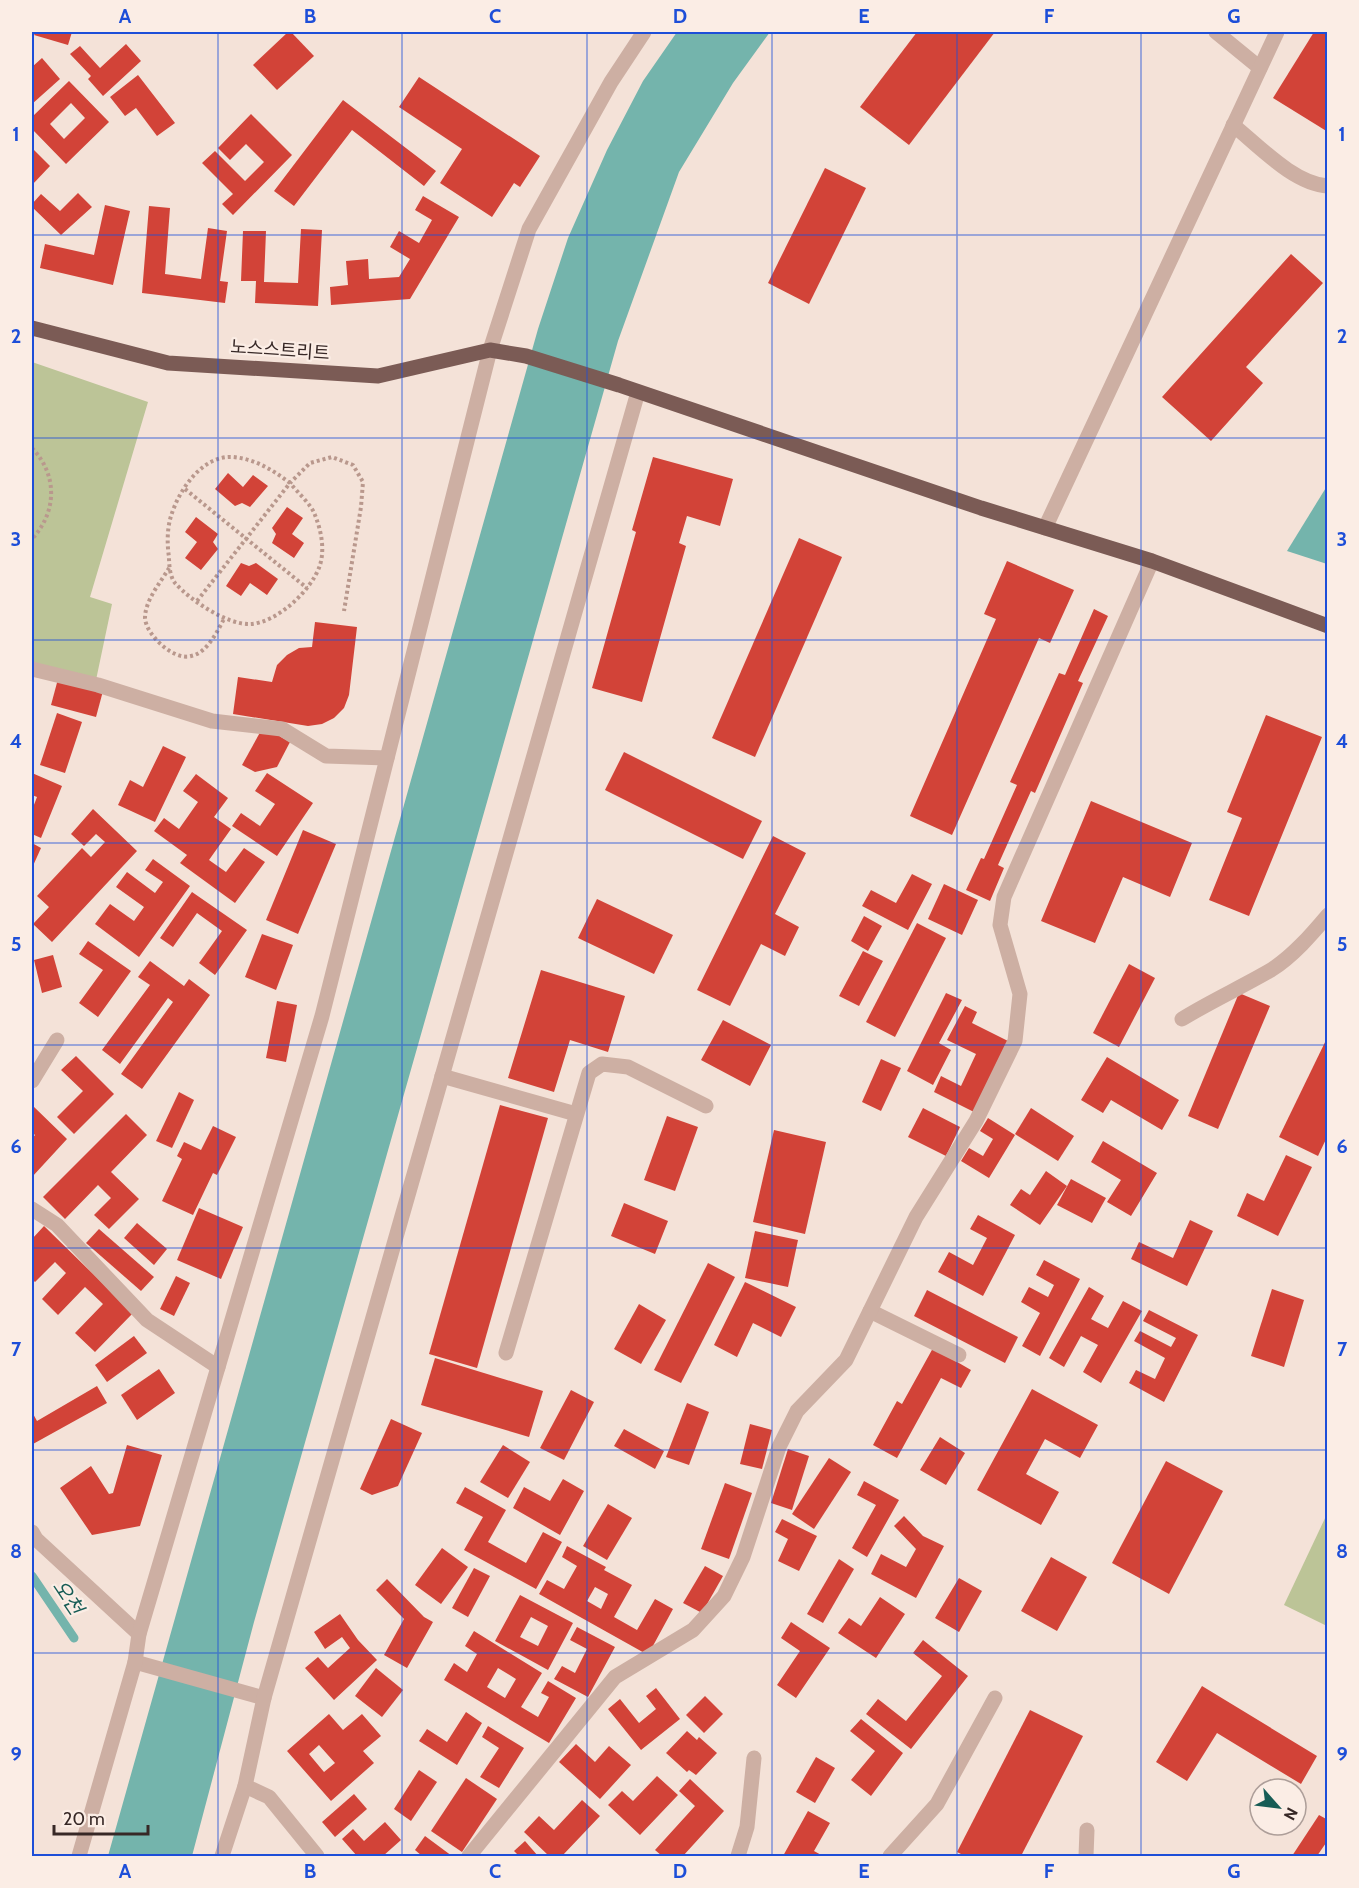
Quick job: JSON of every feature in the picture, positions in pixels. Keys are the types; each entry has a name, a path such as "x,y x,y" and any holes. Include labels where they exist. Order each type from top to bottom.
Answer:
{"main road":[{"name":"노스스트리트","path":"32,328 168,363 378,376 490,350 526,356 619,385 981,508 1152,561 1328,626"}],"street":[{"path":"79,1857 135,1662 139,1634 322,1017 490,350 529,229 611,82 644,32"},
{"path":"1216,32 1260,68"},
{"path":"1045,528 1278,32"},
{"path":"1233,125 1296,175 1314,184 1328,186"},
{"path":"222,1857 245,1786 264,1698 638,392"},
{"path":"469,1857 615,1677 693,1629 724,1596 743,1557 779,1447 797,1412 846,1360 916,1217 976,1121 1015,1041 1020,994 1000,926 1004,897 1152,561"},
{"path":"32,669 99,685 212,721 282,729 326,756 387,758"},
{"path":"1182,1019 1210,1001 1273,969 1311,935 1328,915"},
{"path":"32,1081 57,1040"},
{"path":"506,1353 589,1073 602,1064 628,1067 706,1107"},
{"path":"442,1076 576,1114"},
{"path":"32,1209 57,1225 147,1320 218,1367"},
{"path":"870,1311 959,1355"},
{"path":"32,1532 36,1539 139,1634"},
{"path":"135,1662 264,1698"},
{"path":"890,1857 937,1804 995,1698"},
{"path":"738,1857 747,1827 754,1758"},
{"path":"245,1786 269,1797 317,1857"},
{"path":"1086,1857 1087,1830"}],"path":[{"path":"32,448 41,458 49,473 52,491 50,508 44,525 32,539"},
{"path":"231,457 250,460 272,469 290,483 314,513 322,539 320,564 308,588 285,610 269,619 250,624 224,619 174,582 167,544 170,519 177,499 194,476 212,461 231,457"},
{"path":"197,601 290,483 310,463 332,457 353,465 363,482 344,610"},
{"path":"184,488 308,588"},
{"path":"170,568 151,598 145,618 149,630 168,651 190,657 197,654 213,638 224,619"}],"green space":[{"path":"32,362 148,402 90,597 112,604 96,680 32,662"},
{"path":"1327,1514 1327,1626 1284,1605"}],"water":[{"path":"677,32 770,32 733,83 679,172 618,341 254,1622 192,1856 108,1856 538,329 568,238 607,150 643,81"},
{"path":"1327,486 1327,564 1287,551"}],"building":[{"path":"36,32 72,32 68,45 34,35"},
{"path":"288,32 291,32 314,56 277,90 253,65"},
{"path":"917,32 995,32 909,145 860,107"},
{"path":"1314,32 1328,32 1328,132 1273,98"},
{"path":"126,44 141,61 103,96 88,79 91,76 70,54 80,46 100,68"},
{"path":"42,58 60,79 32,104 32,67"},
{"path":"138,75 175,123 157,136 136,108 125,116 110,97"},
{"path":"419,77 540,156 520,187 514,183 492,217 440,183 462,149 399,107"},
{"path":"69,81 109,122 66,164 32,129 32,117","holes":["71,103 85,118 64,139 50,124"]},
{"path":"343,100 436,171 424,186 352,130 294,206 274,191"},
{"path":"251,114 292,155 233,215 222,204 233,194 202,163 215,151 245,181 264,162 246,144 230,160 218,148"},
{"path":"32,148 50,166 32,185"},
{"path":"825,168 866,188 809,304 768,283"},
{"path":"78,193 92,207 61,235 32,207 41,194 60,211"},
{"path":"423,196 459,217 410,299 331,305 330,287 348,285 346,261 368,259 369,279 399,277 410,259 390,247 399,231 419,243 432,220 415,210"},
{"path":"105,205 130,211 113,285 40,268 45,244 94,255"},
{"path":"149,206 170,208 165,274 201,279 208,228 227,231 220,281 228,282 225,303 142,293"},
{"path":"301,229 322,230 318,306 255,303 256,281 241,281 243,231 266,231 264,282 298,283"},
{"path":"1291,254 1323,283 1246,367 1263,383 1211,441 1162,397"},
{"path":"653,457 733,479 720,526 687,516 679,543 686,546 642,702 592,688 636,532 632,530"},
{"path":"228,473 243,487 253,475 268,486 250,507 242,503 235,506 215,489"},
{"path":"287,507 303,518 292,534 304,543 294,558 272,543 276,534 272,528"},
{"path":"196,517 218,534 213,542 218,549 201,570 185,558 197,542 185,532"},
{"path":"799,538 842,557 755,757 712,738"},
{"path":"1007,561 1074,590 1050,643 1039,638 952,835 910,816 996,619 984,614"},
{"path":"241,563 249,566 256,563 278,579 267,595 250,583 241,596 226,586"},
{"path":"1094,609 1108,616 1078,681 1083,683 1035,793 1031,791 998,865 1004,868 990,901 966,890 981,858 984,859 1017,785 1010,782 1059,673 1065,675"},
{"path":"315,622 357,627 349,695 344,708 334,718 322,724 308,726 233,714 238,677 272,682 277,665 287,655 299,648 312,647"},
{"path":"58,679 103,691 96,717 51,705"},
{"path":"57,713 82,722 65,773 40,765"},
{"path":"1266,715 1322,737 1249,916 1209,900 1242,818 1227,812"},
{"path":"263,727 290,742 277,767 255,772 242,765"},
{"path":"163,746 186,757 155,822 118,805 130,780 143,787"},
{"path":"624,752 762,821 743,859 605,790"},
{"path":"32,773 62,786 41,838 32,834 32,810 37,797 32,795"},
{"path":"267,773 313,803 277,856 232,826 241,813 260,826 275,804 255,791"},
{"path":"196,774 228,798 214,817 231,829 209,860 226,872 244,848 265,862 235,903 180,863 187,855 154,831 164,818 179,829 198,802 183,791"},
{"path":"1091,801 1192,843 1170,897 1123,877 1095,943 1041,921"},
{"path":"93,809 137,851 52,942 33,924 49,907 37,896 82,848 91,857 105,842 96,834 84,846 71,834"},
{"path":"303,830 336,844 298,934 266,920"},
{"path":"773,836 806,853 775,914 799,927 785,956 761,944 730,1006 697,990"},
{"path":"32,843 41,848 32,868"},
{"path":"153,859 190,886 139,957 95,924 110,904 134,921 144,907 116,887 127,872 155,893 163,882 145,870"},
{"path":"912,874 932,884 908,930 862,906 871,890 896,903"},
{"path":"944,884 978,900 962,935 928,919"},
{"path":"192,892 247,930 215,975 199,963 222,931 197,913 173,947 160,938"},
{"path":"597,899 673,935 654,974 578,938"},
{"path":"864,916 882,926 868,951 851,941"},
{"path":"917,923 946,938 895,1037 866,1022"},
{"path":"262,934 293,945 276,990 245,977"},
{"path":"88,941 131,971 98,1017 79,1003 103,970 79,954"},
{"path":"863,951 883,961 859,1006 839,996"},
{"path":"53,955 62,987 42,993 34,960"},
{"path":"150,961 184,986 189,979 210,995 142,1089 121,1074 173,1002 168,998 120,1064 102,1050 150,985 138,977"},
{"path":"1129,964 1155,978 1119,1047 1093,1033"},
{"path":"541,970 625,996 608,1052 570,1040 554,1092 508,1078"},
{"path":"946,993 962,1000 939,1043 951,1050 933,1085 907,1071"},
{"path":"1239,993 1270,1006 1218,1129 1188,1116"},
{"path":"277,1001 297,1005 286,1062 266,1058"},
{"path":"965,1006 977,1012 972,1023 1008,1041 974,1112 934,1092 941,1076 961,1086 976,1054 947,1040"},
{"path":"723,1020 771,1045 750,1086 701,1060"},
{"path":"1328,1036 1328,1135 1318,1156 1279,1137"},
{"path":"76,1056 114,1094 74,1134 57,1117 83,1091 61,1070"},
{"path":"1107,1057 1179,1100 1162,1130 1111,1100 1103,1113 1081,1100"},
{"path":"881,1059 901,1068 881,1111 862,1102"},
{"path":"179,1092 194,1100 172,1148 156,1141"},
{"path":"32,1105 67,1139 32,1177 32,1139 35,1135 32,1132"},
{"path":"500,1105 548,1118 477,1368 429,1354"},
{"path":"923,1108 960,1127 946,1156 908,1137"},
{"path":"1031,1108 1074,1136 1058,1161 1015,1134"},
{"path":"126,1114 147,1135 111,1172 139,1199 109,1229 94,1215 111,1198 98,1185 65,1219 43,1197"},
{"path":"667,1116 698,1127 675,1191 644,1180"},
{"path":"988,1118 1015,1135 989,1178 961,1161 969,1148 983,1156 993,1139 980,1131"},
{"path":"213,1126 236,1137 217,1175 213,1173 193,1215 162,1201 182,1159 177,1156 184,1142 201,1150"},
{"path":"774,1130 826,1142 805,1234 753,1222"},
{"path":"1103,1141 1157,1173 1131,1216 1107,1202 1121,1180 1091,1162"},
{"path":"1286,1155 1312,1167 1278,1236 1237,1216 1247,1193 1264,1201"},
{"path":"1046,1171 1067,1186 1040,1225 1010,1205 1021,1189 1030,1195"},
{"path":"1071,1179 1106,1198 1092,1223 1057,1205"},
{"path":"624,1203 668,1221 655,1254 611,1236"},
{"path":"199,1208 243,1227 221,1279 177,1260"},
{"path":"978,1215 1015,1235 983,1296 938,1272 949,1252 973,1265 987,1238 970,1229"},
{"path":"1190,1220 1213,1231 1187,1286 1131,1259 1139,1242 1173,1258"},
{"path":"137,1223 167,1249 154,1265 124,1238"},
{"path":"44,1226 133,1313 95,1352 75,1333 103,1304 85,1287 58,1315 42,1299 66,1273 55,1262 35,1282 32,1279 32,1239"},
{"path":"99,1229 154,1277 141,1291 86,1243"},
{"path":"755,1231 798,1240 788,1287 745,1278"},
{"path":"1044,1260 1080,1279 1040,1356 1022,1346 1040,1313 1021,1302 1029,1287 1048,1297 1054,1285 1036,1275"},
{"path":"708,1263 735,1277 681,1383 654,1370"},
{"path":"176,1276 190,1283 174,1316 160,1309"},
{"path":"745,1282 796,1307 781,1337 753,1323 737,1357 714,1345"},
{"path":"1089,1287 1104,1296 1091,1319 1108,1328 1123,1301 1142,1311 1101,1383 1083,1372 1098,1345 1081,1336 1064,1367 1049,1358"},
{"path":"1272,1289 1304,1300 1284,1367 1251,1356"},
{"path":"927,1290 1018,1337 1005,1363 914,1316"},
{"path":"639,1304 666,1320 641,1364 614,1349"},
{"path":"1149,1310 1198,1335 1164,1402 1129,1383 1136,1370 1155,1379 1165,1358 1134,1341 1140,1331 1171,1347 1176,1338 1143,1321"},
{"path":"134,1336 147,1353 107,1382 95,1365"},
{"path":"933,1348 971,1370 961,1388 941,1378 897,1458 873,1445 897,1401 902,1404"},
{"path":"435,1358 543,1391 529,1437 421,1405"},
{"path":"159,1369 175,1393 137,1420 121,1395"},
{"path":"97,1386 107,1403 33,1444 32,1412 37,1421"},
{"path":"1032,1389 1098,1425 1080,1458 1045,1439 1026,1474 1059,1492 1041,1525 977,1490"},
{"path":"571,1390 594,1402 564,1460 540,1448"},
{"path":"687,1403 709,1412 689,1465 666,1457"},
{"path":"391,1419 422,1433 398,1486 372,1495 360,1489"},
{"path":"750,1424 772,1430 762,1469 740,1464"},
{"path":"624,1429 664,1451 655,1469 614,1446"},
{"path":"940,1437 965,1453 946,1485 920,1470"},
{"path":"127,1445 162,1455 140,1526 92,1535 60,1488 91,1466 109,1494 113,1493"},
{"path":"503,1445 530,1462 508,1498 480,1482"},
{"path":"788,1449 809,1456 792,1510 771,1503"},
{"path":"829,1458 851,1472 814,1529 792,1514"},
{"path":"1166,1461 1223,1491 1169,1594 1112,1563"},
{"path":"563,1479 584,1491 560,1535 513,1508 524,1487 550,1501"},
{"path":"864,1481 899,1500 867,1557 852,1548 876,1505 857,1495"},
{"path":"725,1483 752,1493 729,1559 701,1549"},
{"path":"465,1487 506,1510 488,1542 526,1563 543,1532 562,1542 536,1589 464,1550 483,1517 456,1503"},
{"path":"608,1504 632,1518 607,1560 583,1546"},
{"path":"904,1516 923,1536 944,1546 916,1598 871,1574 881,1554 906,1567 916,1549 894,1526"},
{"path":"782,1519 817,1536 799,1571 778,1561 788,1539 775,1532"},
{"path":"567,1546 606,1567 604,1570 632,1585 614,1617 637,1630 655,1599 673,1609 648,1655 539,1594 547,1580 564,1589 577,1566 562,1557","holes":["595,1587 608,1594 601,1609 587,1601"]},
{"path":"442,1548 468,1567 441,1604 415,1585"},
{"path":"1051,1557 1087,1577 1057,1631 1021,1611"},
{"path":"839,1559 854,1569 823,1623 807,1614"},
{"path":"705,1566 723,1576 702,1613 683,1603"},
{"path":"474,1568 490,1576 468,1617 452,1608"},
{"path":"959,1578 982,1591 959,1632 935,1618"},
{"path":"387,1579 424,1617 433,1622 407,1668 384,1655 404,1619 376,1590"},
{"path":"520,1595 573,1623 548,1670 495,1641","holes":["531,1617 548,1626 538,1646 520,1637"]},
{"path":"880,1597 905,1614 876,1658 838,1633 849,1618 861,1626"},
{"path":"340,1614 358,1640 377,1660 334,1700 305,1668 318,1657 328,1668 350,1648 342,1637 325,1649 314,1632"},
{"path":"791,1622 830,1648 796,1698 777,1685 800,1651 781,1638"},
{"path":"577,1627 615,1647 588,1697 554,1679 562,1666 575,1673 587,1649 570,1640"},
{"path":"474,1631 542,1673 521,1707 538,1717 549,1697 541,1693 548,1681 576,1698 549,1743 444,1680 454,1663 467,1672 477,1654 465,1646","holes":["498,1668 516,1679 505,1698 487,1687"]},
{"path":"923,1640 968,1676 911,1749 866,1714 878,1699 906,1721 942,1676 913,1653"},
{"path":"376,1668 403,1690 382,1717 355,1696"},
{"path":"1202,1686 1317,1756 1305,1777 1289,1777 1217,1733 1187,1781 1156,1762"},
{"path":"656,1688 680,1719 641,1750 608,1709 620,1699 639,1723 656,1709 646,1696"},
{"path":"705,1696 723,1714 704,1733 686,1715"},
{"path":"1030,1710 1083,1736 1021,1856 965,1856 957,1852"},
{"path":"466,1712 482,1723 457,1765 419,1741 427,1729 447,1742"},
{"path":"329,1714 343,1730 362,1714 381,1736 363,1751 374,1763 331,1801 287,1751","holes":["319,1745 335,1763 324,1772 309,1754"]},
{"path":"861,1719 903,1753 871,1796 851,1780 875,1751 850,1731"},
{"path":"488,1726 524,1748 499,1788 480,1777 499,1748 482,1737"},
{"path":"687,1731 697,1740 699,1737 717,1753 696,1775 689,1770 687,1772 666,1753"},
{"path":"576,1744 595,1762 609,1746 631,1765 600,1799 559,1762"},
{"path":"816,1757 835,1768 815,1803 796,1792"},
{"path":"419,1770 437,1782 411,1821 394,1809"},
{"path":"657,1776 678,1795 640,1835 608,1805 622,1791 633,1801"},
{"path":"466,1778 497,1799 462,1852 431,1831"},
{"path":"690,1779 724,1811 683,1856 662,1856 655,1850 695,1806 679,1791"},
{"path":"354,1794 367,1809 335,1837 322,1822"},
{"path":"582,1800 600,1816 562,1856 549,1856 524,1832 539,1816 554,1830"},
{"path":"808,1811 830,1823 814,1851 823,1856 783,1856"},
{"path":"1319,1815 1328,1820 1328,1840 1317,1856 1292,1856 1305,1837 1308,1837 1308,1832"},
{"path":"385,1822 401,1840 383,1856 357,1856 342,1839 353,1829 364,1841"},
{"path":"425,1836 452,1856 422,1856 415,1850"},
{"path":"525,1841 538,1856 519,1856 514,1851"}],"waterway":[{"name":"오천","path":"32,1576 74,1638"}]}
